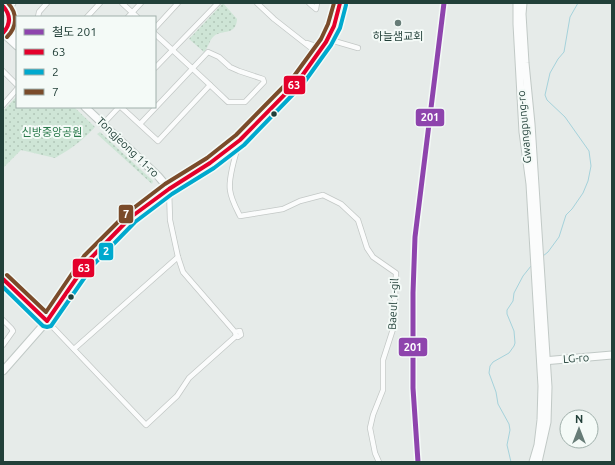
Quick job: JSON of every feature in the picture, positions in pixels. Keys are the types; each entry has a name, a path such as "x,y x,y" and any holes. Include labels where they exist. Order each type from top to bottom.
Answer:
{"main road":[{"path":"4,31 10,20 4,5 12,3"},
{"path":"3,371 47,321 89,260 102,245 131,217 169,189 210,163 240,140 299,80 327,40 334,26 340,3"},
{"name":"Gwangpung-ro","path":"523,3 522,14 525,63 531,124 536,249"},
{"name":"Gwangpung-ro","path":"516,5 523,132 530,184 536,249"},
{"path":"4,31 16,37"},
{"path":"4,31 16,45"},
{"name":"Tongjeong 11-ro","path":"86,108 158,176 169,189"},
{"path":"536,249 544,360 548,387 547,422 538,462"},
{"name":"LG-ro","path":"544,360 612,355"},
{"path":"533,462 538,445 541,420 544,360"}],"street":[{"path":"38,16 39,12 47,3"},
{"path":"88,16 100,3"},
{"path":"122,3 136,16"},
{"path":"129,16 141,3"},
{"path":"156,27 178,3"},
{"path":"156,67 218,3"},
{"path":"257,3 274,19 311,48 313,53 313,62"},
{"path":"309,3 316,9 317,3"},
{"path":"156,35 192,68 228,102 245,102 264,82 263,80 230,67 218,57 208,52 192,68 156,107"},
{"path":"302,41 314,46 327,40 358,48"},
{"path":"3,71 16,83"},
{"path":"121,108 158,141 210,85"},
{"path":"3,105 16,91"},
{"path":"103,124 119,108"},
{"path":"140,124 155,108"},
{"name":"Baeul 1-gil","path":"240,140 229,189 240,216 283,210 300,201 324,195 341,204 358,220 372,257 396,273 394,326 383,360 383,390 373,415 370,428 375,453 379,462"},
{"path":"3,279 47,321 146,425 177,396 189,378 235,334 184,272 178,257 170,220 169,189"},
{"path":"74,349 178,257"},
{"path":"3,320 13,331 3,345"}],"green space":[{"path":"223,3 237,19 236,24 232,30 214,36 204,52 189,39"},
{"name":"신방중앙공원","path":"16,97 16,108 75,108 95,127 76,144 55,158 21,150 3,168 3,111"},
{"path":"100,132 153,181 152,184 97,134"}],"waterway":[{"path":"543,256 548,252 559,237 566,215 583,193 588,181 591,166 589,151 565,117 547,100 545,95 550,73 564,52 570,17 578,3"},
{"path":"511,462 507,445 510,430 509,424 498,404 496,392 489,373 490,366 493,362 509,353 514,346 514,331 507,314 507,310 513,301 514,293 523,276 531,266"}],"rail line":[{"name":"201","path":"418,462 413,388 413,293 415,237 444,3"}],"transit line":[{"name":"7","path":"7,37 13,29 15,20 15,16 8,3"},
{"name":"7","path":"7,275 46,312 84,256 127,213 165,184 207,158 236,135 294,76 321,39 328,24 334,3"},
{"name":"63","path":"3,279 47,321 89,260 131,217 169,189 210,163 240,140 299,80 326,42 334,26 340,3"},
{"name":"2","path":"3,287 43,326 51,326 94,264 135,222 172,194 214,168 244,145 303,84 331,45 340,28 346,5"},
{"name":"63","path":"3,6 9,16 8,26 3,33"}],"place":[{"name":"하늘샘교회","path":"398,23"}]}
